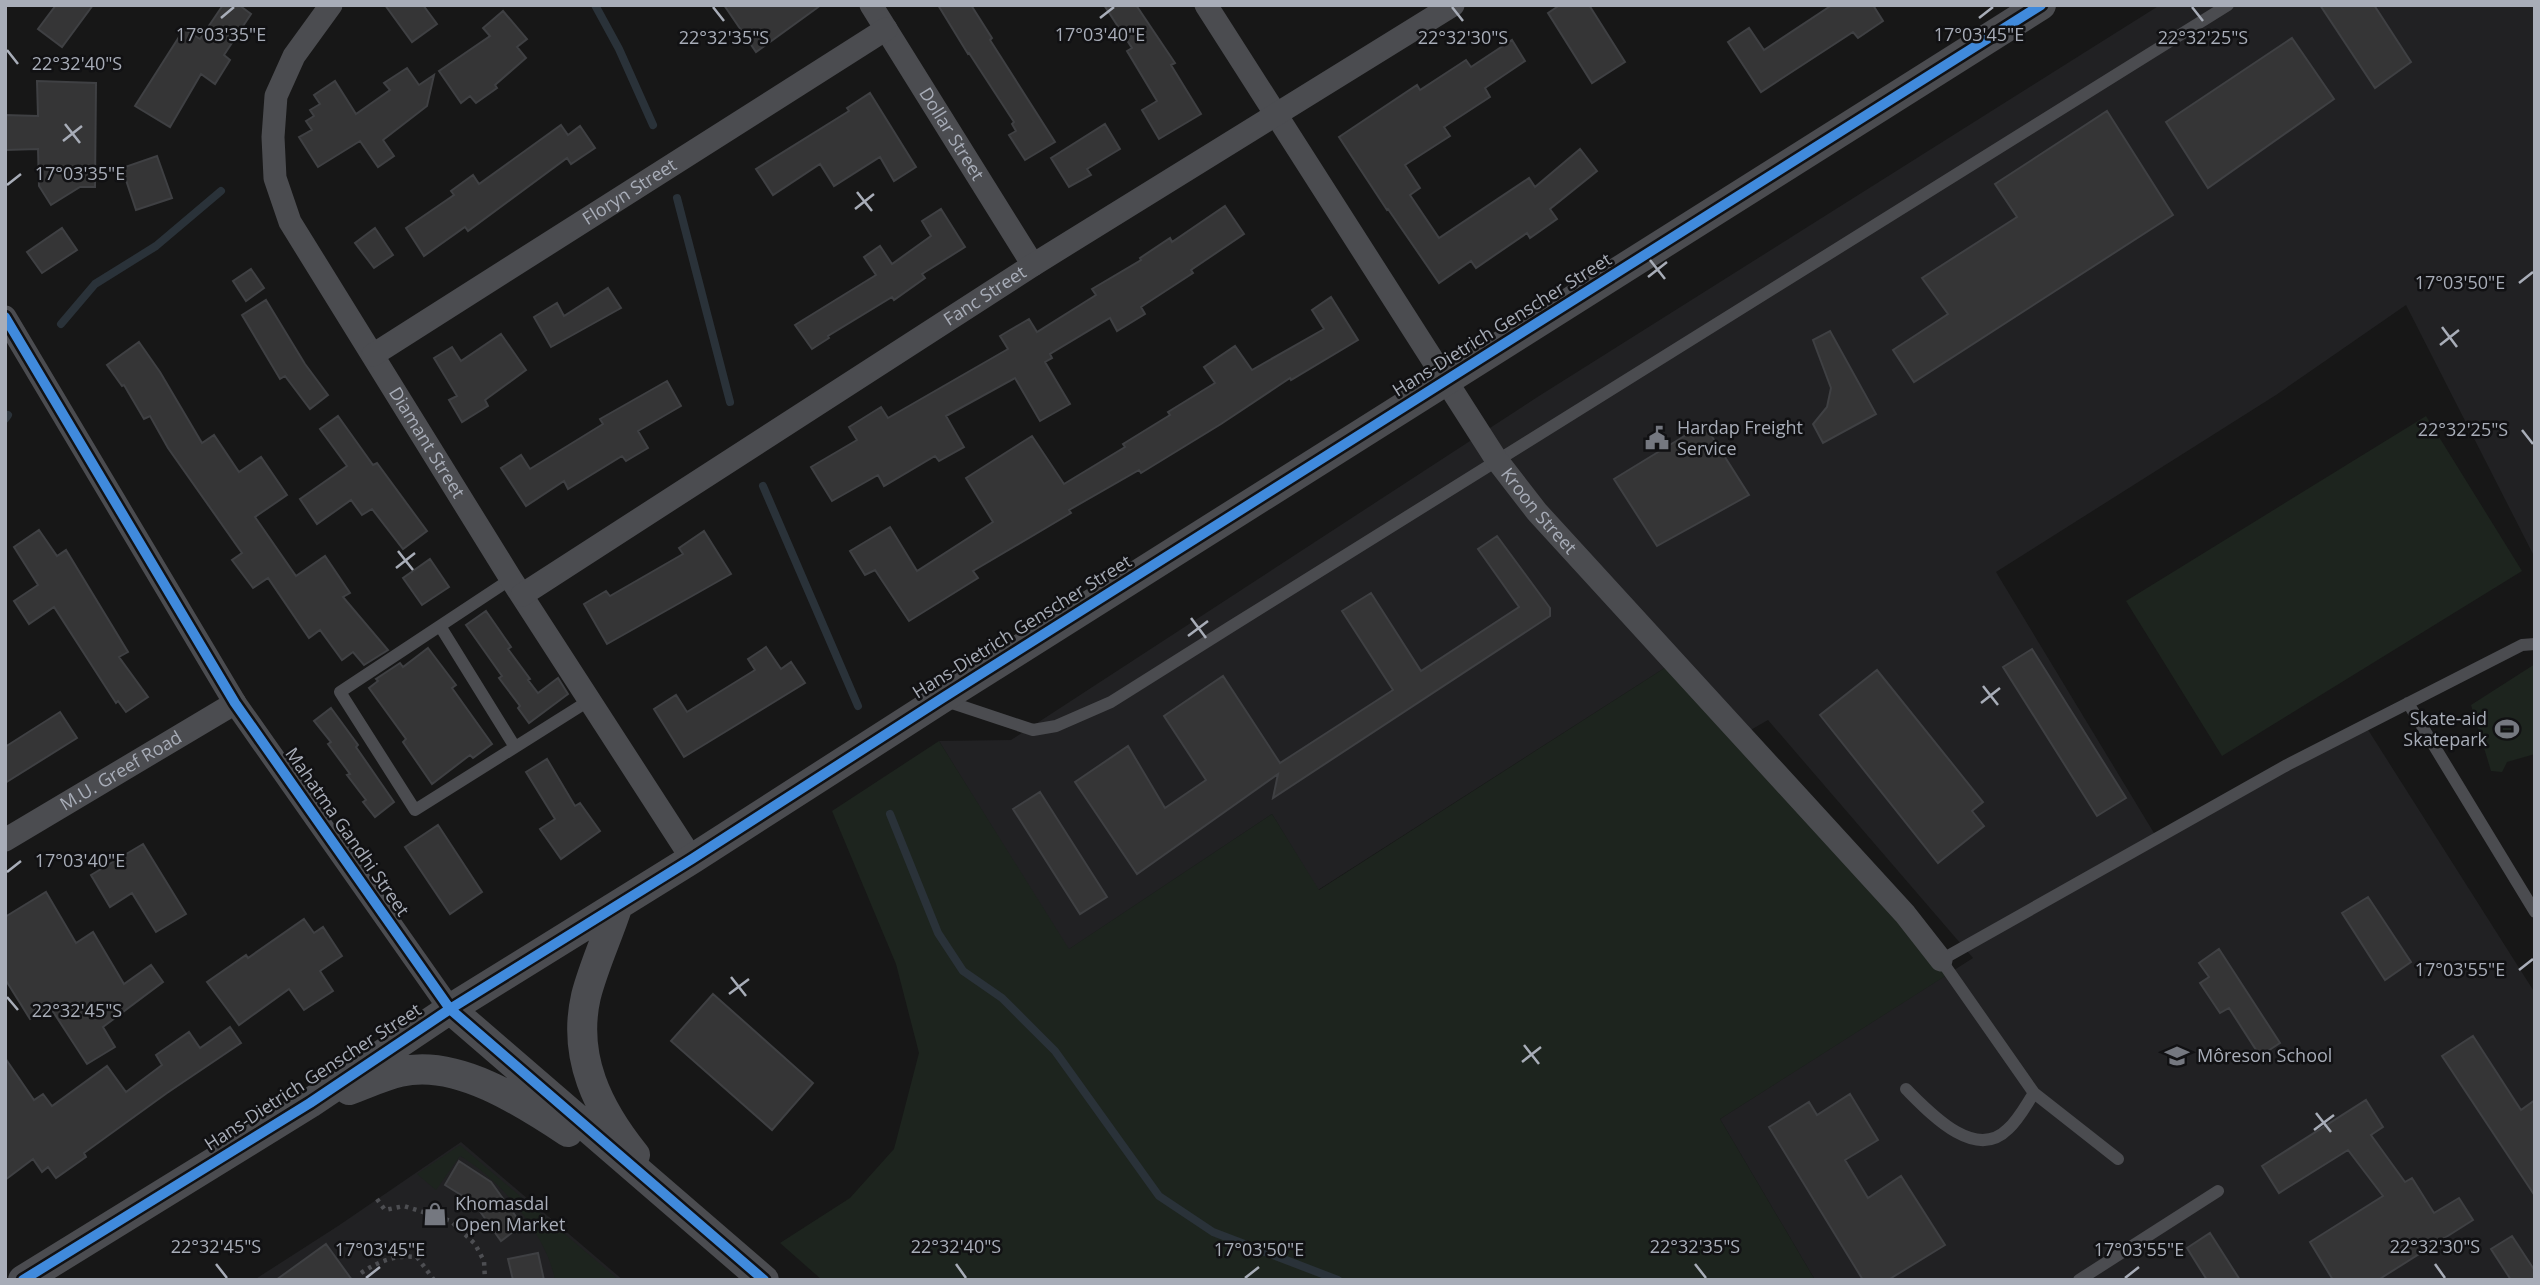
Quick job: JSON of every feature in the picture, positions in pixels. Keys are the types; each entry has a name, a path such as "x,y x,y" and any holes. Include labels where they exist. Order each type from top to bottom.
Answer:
{"street":[{"name":"Diamant Street","path":"331,5 294,56 276,96 273,137 275,178 290,222 517,587 692,859"},
{"name":"Dollar Street","path":"871,5 1033,265"},
{"name":"Kroon Street","path":"1206,5 1496,459 1537,512 1905,914 1941,960"},
{"name":"Fanc Street","path":"517,587 1453,5"},
{"name":"Hans-Dietrich Genscher Street","path":"23,1280 310,1103 450,1009 692,859 2041,5"},
{"name":"Floryn Street","path":"373,355 886,29"},
{"name":"Mahatma Gandhi Street","path":"5,317 235,703 450,1009 764,1280"},
{"name":"M.U. Greef Road","path":"5,840 235,703"},
{"path":"618,905 586,999 583,1029 585,1063 595,1094 627,1145 670,1200"},
{"path":"310,1103 402,1071 439,1071 471,1078 526,1104 670,1200"}],"lane":[{"path":"941,699 1033,730 1056,726 1111,702 1496,459 1856,239 2228,5"},
{"path":"517,587 440,626 340,692 415,810 590,700"},
{"path":"440,626 515,747"},
{"path":"2118,1159 2034,1093 1941,960 2287,765 2522,645 2535,644"},
{"path":"2409,703 2535,912"},
{"path":"1906,1089 1929,1112 1958,1133 1986,1142 2008,1130 2034,1093"},
{"path":"2079,1280 2218,1191"}],"path":[{"path":"377,1199 386,1210 404,1206 451,1221 475,1244 484,1261 485,1280"},
{"path":"360,1273 378,1261 402,1256 417,1257 433,1280"}],"shaded area":[{"path":"2160,5 2535,5 2535,558 2406,305 2276,395 1996,572 2157,838 2365,725 2535,993 2535,1280 1815,1280 1720,1119 1973,958 1768,720 1742,735 1674,662 1318,890 1272,814 1068,950 939,741 1011,740 1539,396"},
{"path":"2426,416 2522,571 2222,756 2126,601"},
{"path":"1674,662 1950,973 1720,1119 1815,1280 822,1280 780,1243 850,1198 894,1149 919,1053 896,964 832,811 939,741 1069,949 1272,814 1319,890"},
{"name":"Skate-aid Skatepark","path":"2535,664 2535,754 2507,762 2502,772 2491,771 2471,705"},
{"path":"461,1142 623,1280 254,1280 338,1226"},
{"path":"460,1145 619,1280 555,1280 542,1245 519,1209 490,1178 460,1156 436,1190 417,1174"}],"building":[{"path":"56,5 93,5 62,47 38,29"},
{"path":"223,5 239,5 251,14 224,55 230,60 215,84 201,74 170,127 135,106 184,29 200,39"},
{"path":"385,5 423,5 437,24 412,42"},
{"path":"724,5 821,5 756,52"},
{"path":"938,5 971,5 1055,142 1025,160 1009,135 1016,131 1012,124 1014,122"},
{"path":"1104,5 1136,5 1175,63 1171,65 1201,114 1159,139 1142,110 1157,101 1127,51 1132,48"},
{"path":"1560,5 1589,5 1625,62 1592,83 1548,13"},
{"path":"1832,5 1873,5 1883,21 1858,38 1853,32 1761,92 1728,42 1749,28 1764,50"},
{"path":"2320,5 2374,5 2411,62 2375,88"},
{"path":"503,11 527,39 517,47 526,58 495,85 497,88 476,103 470,96 461,103 439,71 490,36 483,28"},
{"path":"2292,38 2334,99 2208,188 2166,122"},
{"path":"1512,40 1525,61 1485,88 1490,97 1444,127 1450,136 1405,165 1420,188 1410,195 1439,238 1529,178 1535,187 1580,149 1597,171 1550,209 1557,219 1530,238 1527,233 1476,268 1471,261 1439,283 1339,137 1417,85 1420,90 1466,60 1471,67"},
{"path":"407,68 419,85 434,75 427,106 383,140 394,156 378,167 360,141 318,167 299,137 312,130 306,121 314,116 310,110 320,104 314,95 335,81 356,114 390,90 384,83"},
{"path":"37,81 96,83 95,187 80,187 51,205 39,186 38,149 5,150 5,115 38,116"},
{"path":"870,93 916,167 894,181 880,157 834,186 820,164 773,195 756,169 849,111 847,108"},
{"path":"2107,111 2173,215 1914,382 1893,350 1948,314 1922,278 2017,217 1995,184"},
{"path":"1105,124 1120,149 1087,169 1091,175 1069,187 1051,158"},
{"path":"561,125 568,135 580,126 595,148 571,164 567,158 468,231 465,227 424,256 406,228 454,195 451,191 473,175 479,184"},
{"path":"157,156 172,198 136,210 122,168"},
{"path":"1225,206 1244,234 1191,270 1193,273 1141,307 1145,314 1117,331 1110,318 1050,354 1052,358 1045,362 1070,404 1040,421 1015,378 946,416 964,447 939,461 935,456 884,486 878,475 832,501 811,467 857,440 849,427 881,407 888,418 1008,349 1000,336 1029,319 1037,332 1096,295 1092,289 1141,260 1140,258 1170,238 1172,242"},
{"path":"941,209 965,247 922,274 925,278 894,300 892,297 828,336 829,338 812,349 795,325 876,275 864,257 880,246 892,264 931,236 922,221"},
{"path":"62,228 77,250 42,273 27,252"},
{"path":"375,228 393,255 374,268 355,243"},
{"path":"251,269 264,288 246,301 233,281"},
{"path":"608,288 621,308 551,347 534,317 557,303 564,316"},
{"path":"1331,297 1358,340 1291,380 1290,378 1141,473 1139,470 1069,510 1071,513 973,571 978,578 909,621 875,570 865,575 850,551 890,527 917,571 993,522 966,478 1032,436 1064,484 1125,447 1123,444 1170,415 1168,412 1215,383 1204,367 1235,346 1252,370 1324,329 1312,310"},
{"path":"266,300 305,364 328,395 310,409 285,376 280,379 242,315"},
{"path":"1830,331 1876,414 1823,443 1813,424 1827,407 1831,388 1813,340"},
{"path":"501,334 526,370 485,400 488,406 462,422 449,400 457,396 434,358 452,347 461,361"},
{"path":"139,342 202,443 214,435 239,472 261,457 287,495 255,517 296,576 325,556 350,593 343,597 388,650 364,665 353,652 342,660 320,630 309,638 268,578 253,588 232,560 242,553 168,448 150,416 144,419 124,385 122,386 107,365"},
{"path":"667,381 681,406 638,431 648,448 626,461 622,456 568,489 564,481 526,506 501,468 521,455 530,469 603,424 600,419"},
{"path":"338,416 373,465 377,463 427,531 403,549 372,509 362,515 351,500 317,524 300,499 347,466 320,429"},
{"path":"1704,424 1749,495 1657,546 1614,479"},
{"path":"39,530 57,556 66,550 128,652 119,657 148,697 126,712 118,701 116,703 54,607 29,624 14,601 38,585 14,547"},
{"path":"704,531 731,574 607,644 584,604 606,591 610,596 683,554 679,548"},
{"path":"1497,536 1550,608 1550,616 1273,798 1278,774 1137,874 1075,782 1128,746 1165,808 1206,780 1164,716 1223,676 1280,763 1393,690 1342,611 1371,593 1421,671 1519,607 1478,549"},
{"path":"430,559 449,587 422,605 403,578"},
{"path":"486,611 538,693 558,678 568,694 529,723 499,678 502,676 466,625"},
{"path":"766,647 781,669 791,662 805,683 684,757 654,709 676,695 687,712 755,670 748,659"},
{"path":"428,648 456,685 452,688 492,744 473,758 470,755 432,784 403,742 406,739 369,688 378,681 376,679 400,663 403,667"},
{"path":"2032,649 2126,798 2097,816 2003,667"},
{"path":"1877,670 1983,802 1972,811 1984,826 1938,863 1820,715"},
{"path":"331,708 394,802 375,817 347,775 350,774 328,744 331,742 314,721"},
{"path":"60,712 77,738 5,783 5,747"},
{"path":"547,759 575,806 580,803 600,831 561,859 540,829 555,819 526,772"},
{"path":"1040,792 1107,897 1080,914 1013,809"},
{"path":"438,825 482,892 450,914 405,847"},
{"path":"143,844 186,914 156,932 132,893 110,907 91,875"},
{"path":"46,892 76,943 93,932 124,984 151,965 163,982 103,1027 115,1047 87,1064 50,1007 30,1019 5,979 5,917"},
{"path":"2368,897 2411,962 2385,980 2342,913"},
{"path":"304,919 314,933 323,927 342,956 320,971 333,991 304,1010 289,989 239,1025 207,982 246,955 248,958"},
{"path":"2219,949 2280,1043 2260,1056 2229,1008 2220,1013 2200,983 2209,977 2199,963"},
{"path":"713,994 813,1083 772,1130 671,1041"},
{"path":"230,1027 241,1043 84,1153 86,1157 56,1178 48,1167 42,1172 33,1159 5,1180 5,1058 34,1100 43,1094 52,1106 107,1066 126,1092 162,1065 156,1055 189,1032 200,1048"},
{"path":"2473,1036 2521,1110 2535,1100 2535,1196 2442,1056"},
{"path":"1850,1094 1878,1140 1845,1160 1868,1198 1901,1176 1945,1245 1888,1280 1863,1280 1769,1127 1809,1102 1817,1115"},
{"path":"2366,1100 2383,1127 2371,1135 2405,1182 2412,1178 2434,1213 2459,1198 2473,1220 2378,1280 2333,1280 2310,1242 2383,1196 2348,1150 2279,1193 2262,1166"},
{"path":"459,1161 491,1182 522,1225 501,1241 474,1203 445,1185"},
{"path":"2210,1233 2240,1280 2207,1280 2187,1248"},
{"path":"2512,1236 2535,1271 2535,1280 2511,1280 2491,1249"},
{"path":"326,1244 352,1280 276,1280"},
{"path":"538,1253 544,1280 513,1280 508,1259"}],"waterway":[{"path":"595,5 619,49 653,125"},
{"path":"61,324 95,284 156,246 221,191"},
{"path":"677,198 730,402"},
{"path":"5,419 8,415"},
{"path":"763,486 858,706"},
{"path":"890,814 938,933 963,971 1002,998 1055,1051 1159,1196 1213,1232 1338,1280"}],"cycle path":[{"path":"23,1280 310,1103 450,1009 692,859 2041,5"},
{"path":"5,317 235,703 450,1009 764,1280"}],"place":[{"name":"Hardap Freight Service","path":"1657,438"},
{"name":"Skate-aid Skatepark","path":"2507,729"},
{"name":"Môreson School","path":"2177,1056"},
{"name":"Khomasdal Open Market","path":"435,1214"}]}
